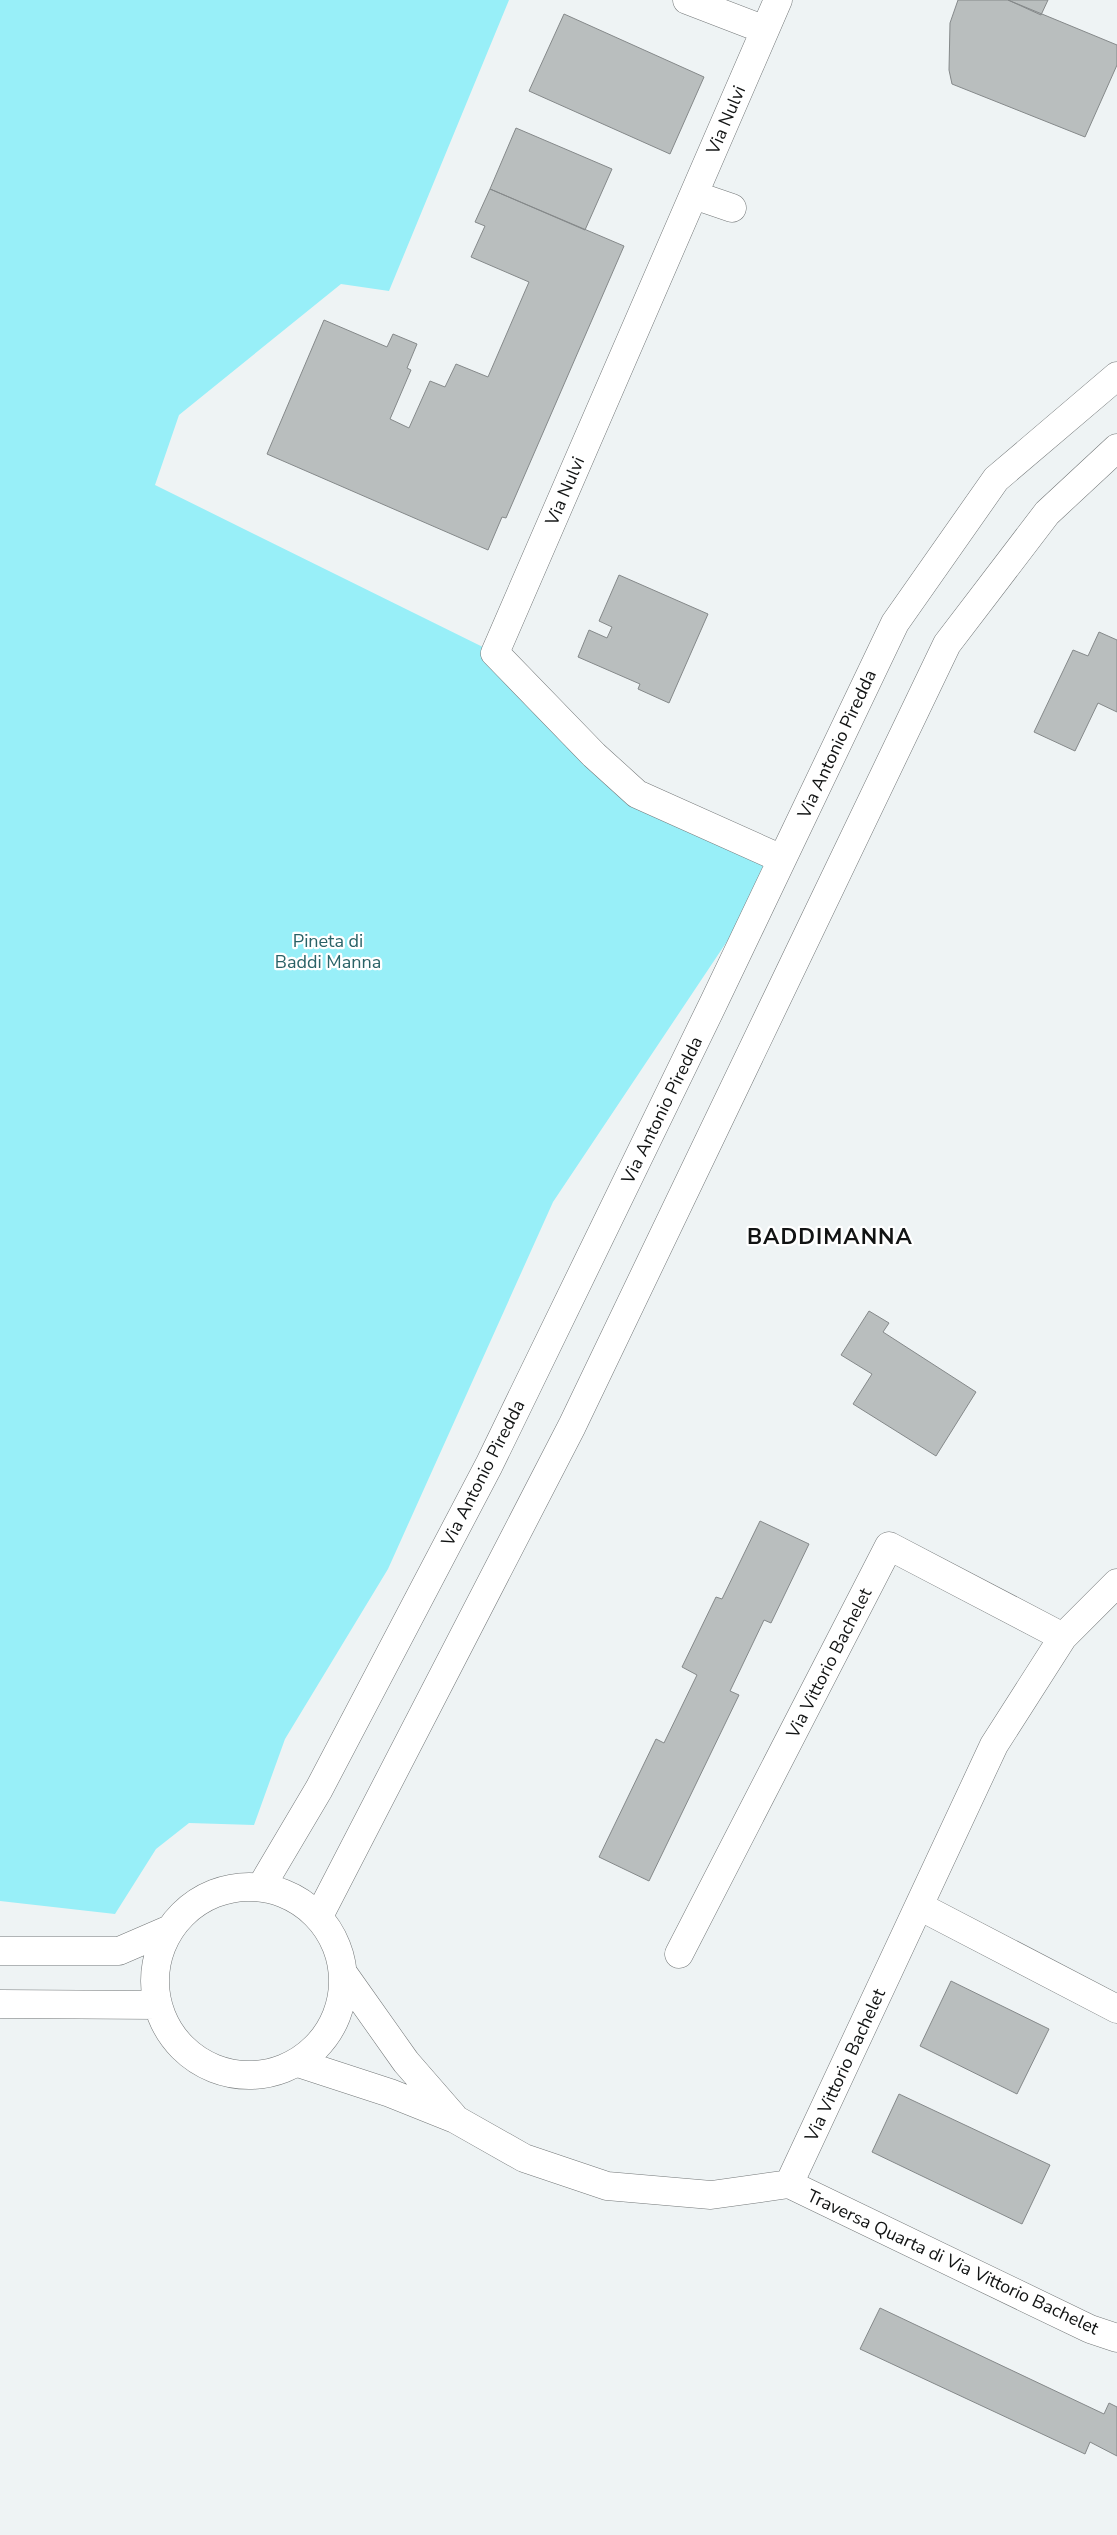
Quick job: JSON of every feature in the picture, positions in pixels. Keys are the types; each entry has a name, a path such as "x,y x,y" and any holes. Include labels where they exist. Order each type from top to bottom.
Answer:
{"street":[{"path":"687,0 765,30"},
{"name":"Via Nulvi","path":"778,0 495,653 594,755 637,794 782,859"},
{"path":"694,194 732,208"},
{"name":"Via Antonio Piredda","path":"261,1887 319,1789 489,1465 782,859 894,622 996,479 1117,376"},
{"path":"318,1916 572,1426 947,644 1047,513 1117,448"},
{"name":"Via Vittorio Bachelet","path":"679,1954 889,1546 1063,1637"},
{"name":"Via Vittorio Bachelet","path":"789,2184 994,1745 1063,1637 1117,1583"},
{"path":"235,1887 261,1887 292,1896 318,1916 336,1942 343,1972 342,1999 334,2024 319,2046 298,2063 271,2074 242,2076 213,2069 188,2054 169,2032 158,2005 155,1979 159,1952 170,1929 188,1909 210,1895 235,1887"},
{"path":"919,1906 1117,2010"},
{"path":"0,1951 120,1952 170,1929"},
{"path":"343,1972 406,2062 455,2119"},
{"path":"0,2004 158,2005"},
{"path":"298,2063 390,2093 455,2119 524,2158 607,2186 711,2195 789,2184"},
{"name":"Traversa Quarta di Via Vittorio Bachelet","path":"789,2184 1090,2329 1117,2338"}],"green space":[{"name":"Pineta di Baddi Manna","path":"0,0 509,0 389,291 341,284 179,415 155,485 495,653 594,755 782,859 553,1202 388,1569 285,1739 254,1825 189,1823 156,1849 115,1914 0,1901"}],"building":[{"path":"958,0 1008,0 1117,45 1117,65 1085,137 952,84 949,70 950,23"},
{"path":"1008,0 1048,0 1041,15"},
{"path":"564,14 704,77 670,154 529,91"},
{"path":"516,128 612,169 585,230 490,189"},
{"path":"490,189 624,246 506,518 502,517 488,550 267,454 324,320 387,347 393,334 417,344 407,368 411,370 390,419 409,428 430,381 445,387 456,364 488,377 529,282 471,257 485,226 475,222"},
{"path":"619,575 708,614 669,703 638,689 640,684 578,657 589,630 607,638 612,627 599,621"},
{"path":"1099,632 1117,640 1117,712 1098,703 1075,751 1034,732 1073,650 1088,656"},
{"path":"869,1311 889,1323 883,1332 976,1392 936,1456 853,1404 872,1374 841,1355"},
{"path":"760,1521 809,1544 771,1623 764,1620 730,1691 739,1695 649,1881 599,1857 656,1739 664,1743 697,1675 682,1667 716,1597 722,1599"},
{"path":"951,1981 1049,2029 1017,2094 920,2046"},
{"path":"899,2094 1050,2165 1022,2224 872,2152"},
{"path":"880,2308 1104,2414 1109,2403 1117,2407 1117,2456 1090,2442 1085,2454 860,2349"}],"district":[{"name":"BADDIMANNA","path":"830,1236"}]}
